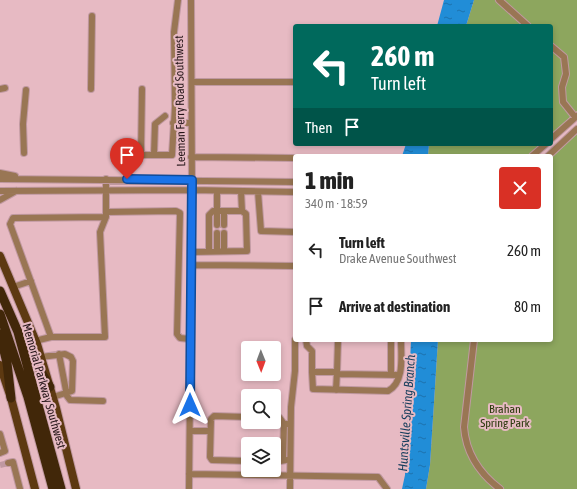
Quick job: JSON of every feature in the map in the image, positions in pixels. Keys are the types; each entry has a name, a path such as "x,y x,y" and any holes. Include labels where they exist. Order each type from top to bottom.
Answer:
{"highway":[{"name":"Memorial Parkway Southwest","path":"0,291 18,332 61,489"},
{"name":"Memorial Parkway Southwest","path":"0,314 30,404 52,489"},
{"path":"18,332 50,387"},
{"path":"0,334 7,363 11,398"}],"main road":[{"path":"0,256 41,357 53,397 76,489"},
{"path":"0,365 11,398 36,489"}],"street":[{"path":"127,155 172,155 172,123 174,107 174,32 178,0"},
{"name":"Leeman Ferry Road Southwest","path":"189,489 192,265 191,0"},
{"path":"499,0 526,24"},
{"path":"91,89 92,16"},
{"path":"553,48 564,57 566,74 562,87 563,102 576,116 553,137"},
{"path":"192,82 293,82"},
{"path":"142,89 142,155"},
{"path":"24,153 23,124 26,90"},
{"path":"154,155 155,124 165,116"},
{"path":"172,123 191,123"},
{"path":"550,154 577,129"},
{"path":"534,154 544,146"},
{"path":"191,157 293,158"},
{"path":"0,173 37,179"},
{"path":"0,179 127,179 293,182"},
{"path":"35,341 51,337 105,337 100,232 106,215 106,179"},
{"path":"127,179 127,190"},
{"path":"0,191 192,190 293,192"},
{"path":"0,200 16,191"},
{"path":"217,191 217,225"},
{"path":"241,191 242,211"},
{"path":"258,192 261,231 293,232"},
{"path":"224,210 224,225"},
{"path":"51,337 10,224 13,218 176,211 180,213 177,334 180,338 190,340"},
{"path":"192,252 247,251 246,214 242,211 213,211 209,215 208,251"},
{"path":"180,230 192,230"},
{"path":"217,233 217,251"},
{"path":"224,233 224,251"},
{"path":"192,265 293,266"},
{"path":"13,287 31,281"},
{"path":"290,489 291,424 296,342"},
{"path":"306,342 307,346 312,351 313,389 388,391 395,385 399,374 401,342"},
{"path":"336,390 338,342"},
{"path":"391,342 391,374"},
{"path":"474,342 464,427 465,442 472,460 486,478 500,489"},
{"path":"59,354 66,394 70,400 103,401"},
{"path":"41,357 59,354 68,355 73,360 74,388 66,394 53,397"},
{"path":"312,372 399,374"},
{"path":"241,417 214,416 211,419 210,431 210,457 212,460 241,461"},
{"path":"281,420 284,424 283,460 290,460"},
{"path":"284,424 291,424"},
{"path":"190,430 210,431"},
{"path":"0,434 5,451 0,453"},
{"path":"8,463 13,462 20,489"},
{"path":"189,474 241,474"},
{"path":"281,474 378,477 387,489"}],"green space":[{"path":"474,0 577,0 577,111 553,132 553,24 467,24"},
{"name":"Brahan Spring Park","path":"577,134 577,489 426,489 430,465 438,342 553,342 553,156"},
{"path":"429,146 538,146 529,154 428,154"}],"water":[{"path":"444,0 474,0 467,24 438,24"},
{"path":"405,146 429,146 428,154 403,154"},
{"path":"411,342 438,342 430,465 426,489 402,489 405,475"}],"tunnel":[{"path":"0,465 8,463"}],"route":[{"path":"127,179 192,180 190,405"}],"water label":[{"name":"Huntsville Spring Branch","path":"406,413"}]}
